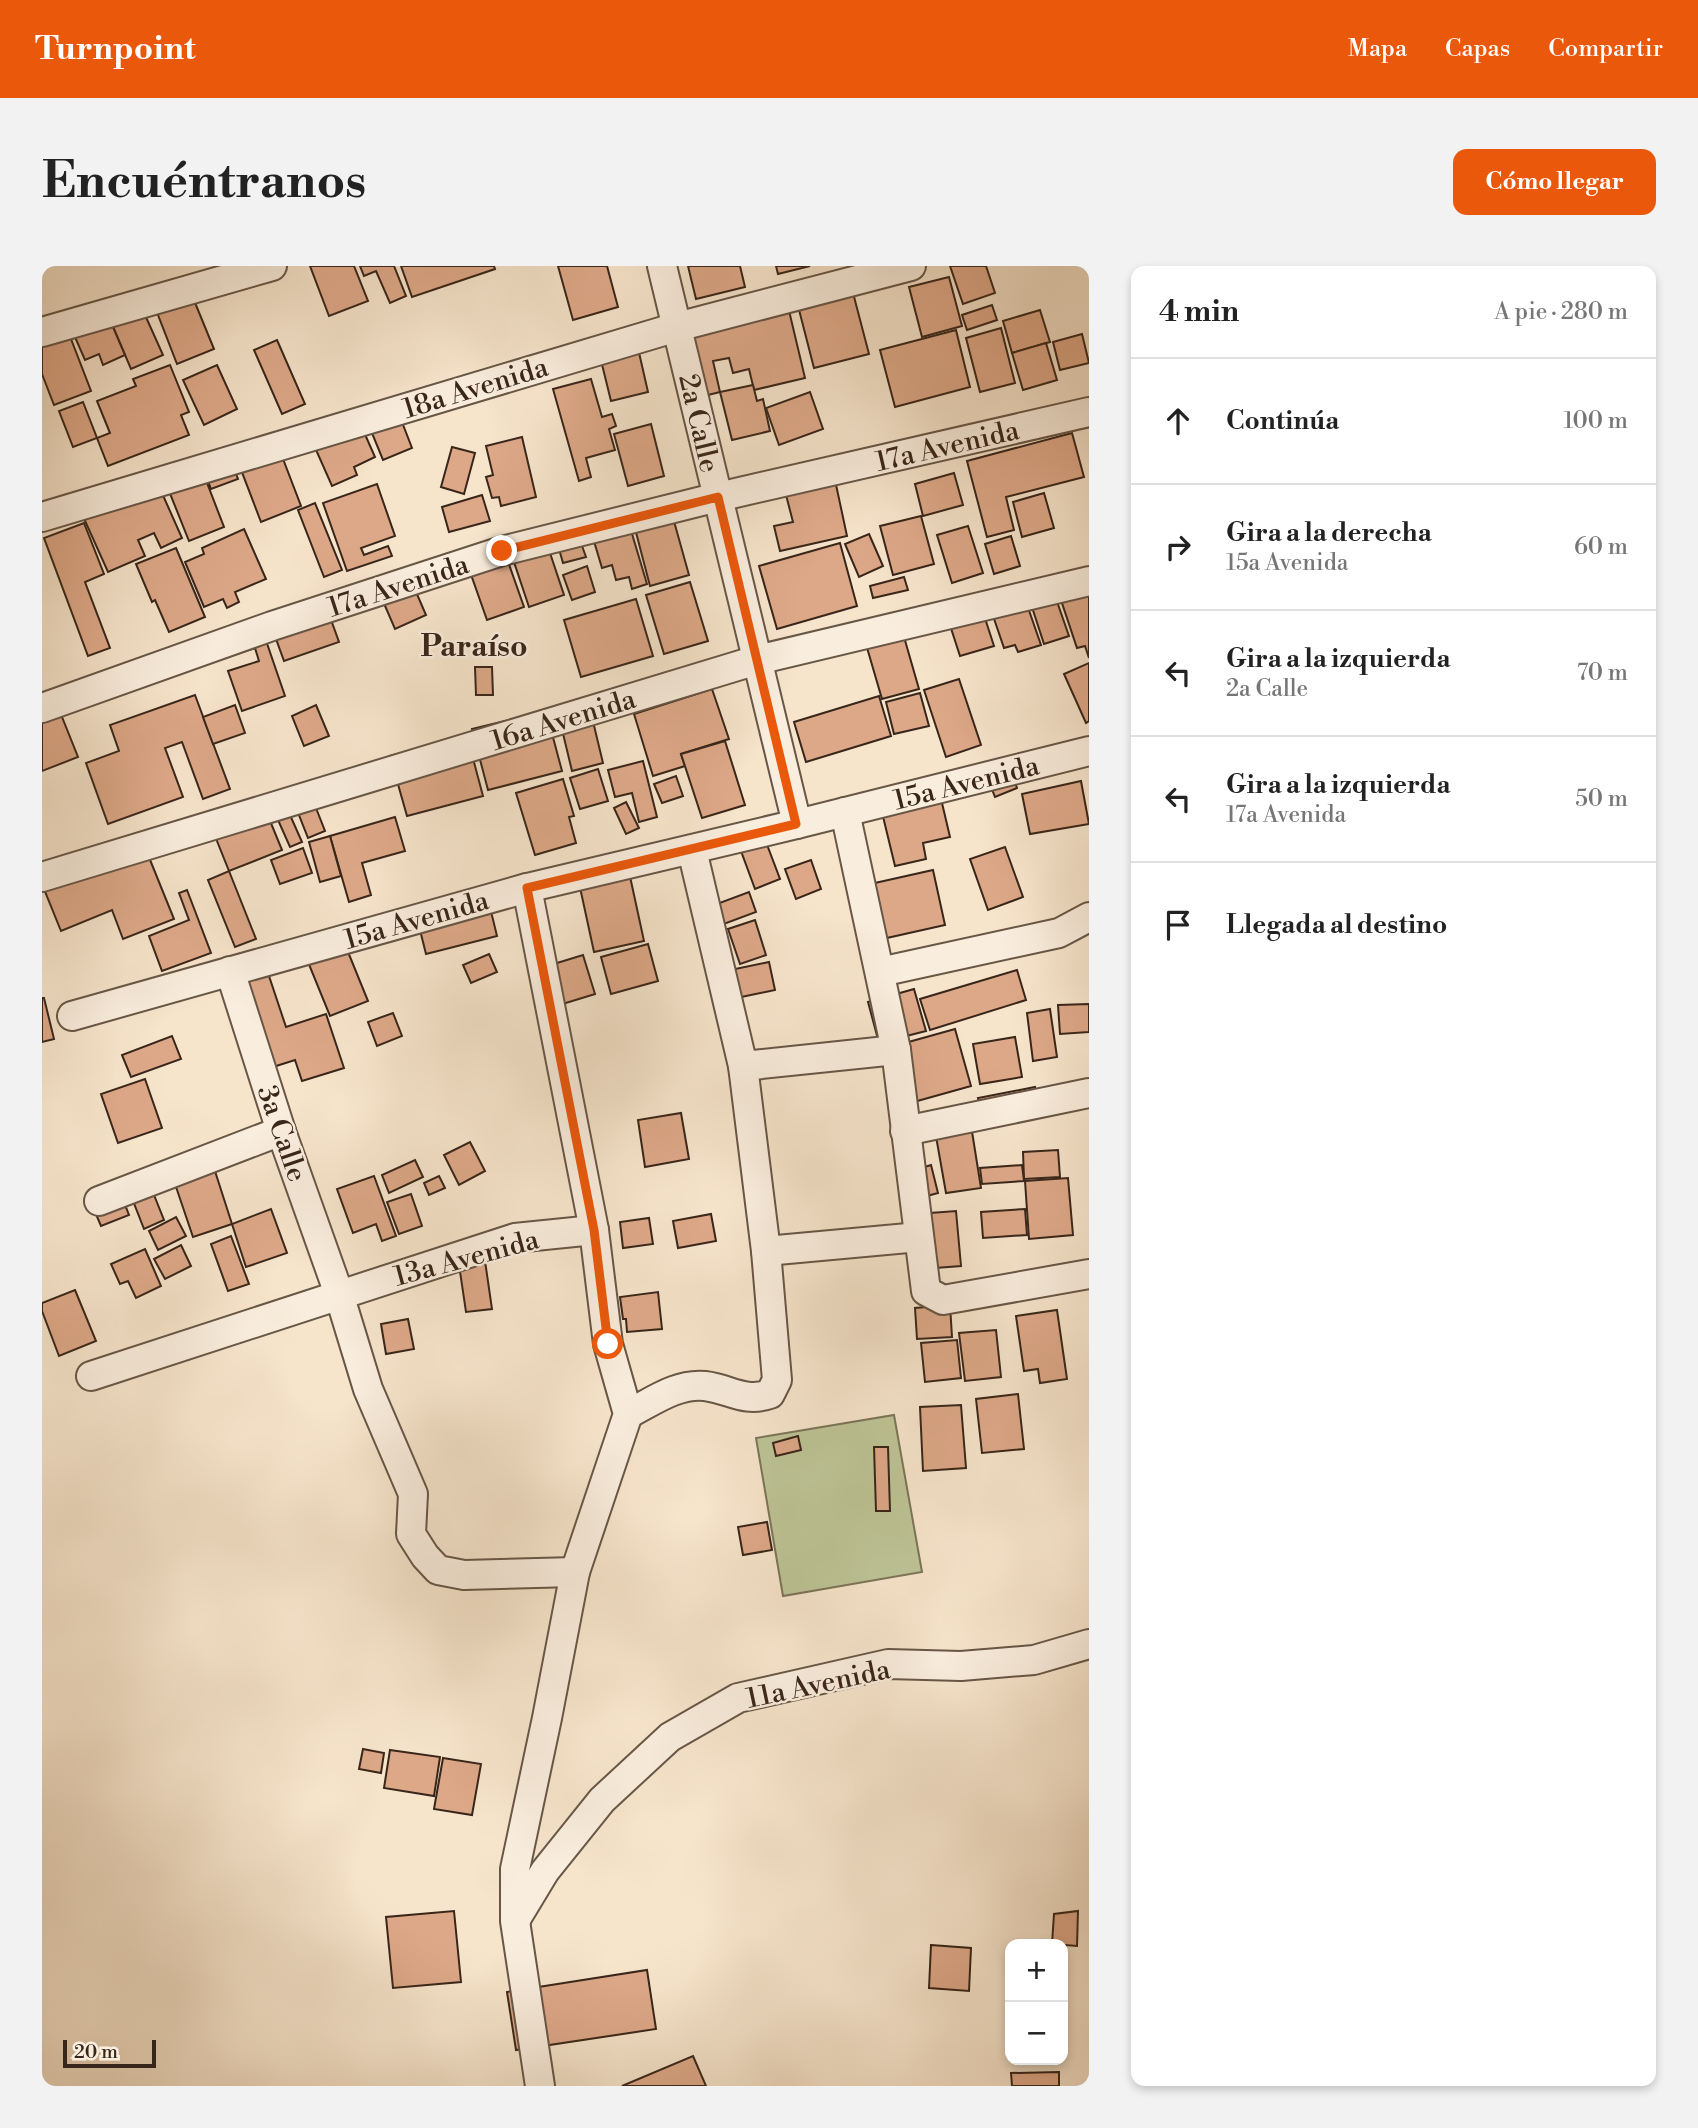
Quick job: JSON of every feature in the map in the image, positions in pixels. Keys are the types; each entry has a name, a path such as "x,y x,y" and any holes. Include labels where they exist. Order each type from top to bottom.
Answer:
{"street":[{"path":"42,332 272,266"},
{"name":"2a Calle","path":"662,266 796,824"},
{"name":"18a Avenida","path":"42,517 677,327 911,266"},
{"name":"17a Avenida","path":"42,708 272,626 502,551 718,497 1089,412"},
{"name":"16a Avenida","path":"42,877 757,660 1089,581"},
{"name":"15a Avenida","path":"72,1016 527,888 1089,751"},
{"path":"845,812 895,1050 926,1291 943,1300 1089,1274"},
{"path":"628,1414 678,1388 705,1386 738,1396 757,1398 770,1394 777,1380 766,1251 743,1066 692,849"},
{"path":"527,888 594,1230 608,1344 628,1414 575,1572 515,1869 515,1921 540,2086"},
{"path":"880,972 1059,933 1089,918"},
{"name":"3a Calle","path":"230,971 281,1131 339,1294 368,1390 413,1494 411,1534 438,1570 464,1575 575,1572"},
{"path":"743,1066 895,1050"},
{"path":"905,1131 1089,1093"},
{"path":"99,1201 281,1131"},
{"name":"13a Avenida","path":"91,1376 515,1238 594,1230"},
{"path":"766,1251 919,1237"},
{"name":"11a Avenida","path":"515,1921 545,1871 602,1800 670,1737 738,1698 888,1664 961,1666 1034,1660 1089,1644"}],"green space":[{"path":"894,1415 922,1572 783,1596 756,1438"}],"building":[{"path":"310,266 354,266 368,301 329,316"},
{"path":"360,266 394,266 406,296 390,303 376,271 364,276"},
{"path":"401,266 494,266 495,269 412,297"},
{"path":"558,266 607,266 618,307 573,320"},
{"path":"688,266 740,266 745,287 696,299"},
{"path":"776,266 810,266 778,274"},
{"path":"950,266 986,266 995,293 963,304"},
{"path":"949,277 962,326 922,337 909,287"},
{"path":"189,288 214,349 177,364 153,302"},
{"path":"852,289 869,354 814,368 797,302"},
{"path":"786,298 805,378 754,390 749,369 733,373 729,358 713,361 720,392 696,398 678,324"},
{"path":"992,305 997,320 967,330 962,315"},
{"path":"141,306 163,355 131,369 107,313"},
{"path":"1040,310 1050,342 1012,353 1003,321"},
{"path":"107,313 125,355 103,365 99,354 85,360 71,328"},
{"path":"66,326 91,391 54,405 42,374 42,335"},
{"path":"1001,328 1015,383 980,392 966,338"},
{"path":"956,330 970,387 895,407 880,350"},
{"path":"1082,334 1089,363 1060,370 1053,342"},
{"path":"635,335 648,392 611,401 597,344"},
{"path":"277,340 305,404 282,414 254,350"},
{"path":"1046,343 1057,380 1023,390 1012,353"},
{"path":"170,365 189,412 181,415 189,435 108,466 97,438 110,433 97,401 136,386 133,379"},
{"path":"217,365 237,409 204,425 183,380"},
{"path":"591,379 602,417 612,414 616,426 609,429 615,450 586,458 591,477 579,481 553,389"},
{"path":"753,385 757,401 763,399 770,431 732,440 720,392"},
{"path":"810,392 823,429 779,445 766,408"},
{"path":"83,402 97,438 73,447 59,411"},
{"path":"395,404 412,448 383,460 365,416"},
{"path":"356,414 375,457 354,467 357,475 332,486 309,434"},
{"path":"651,424 664,476 628,486 614,434"},
{"path":"1072,433 1084,477 1006,497 1014,530 987,537 967,461"},
{"path":"522,437 536,497 501,506 499,497 492,498 486,477 493,475 486,446"},
{"path":"275,438 301,506 261,522 235,454"},
{"path":"452,447 475,453 464,494 441,487"},
{"path":"229,455 238,479 211,489 202,466"},
{"path":"199,462 224,527 189,541 163,476"},
{"path":"153,473 182,538 161,548 154,533 138,540 145,556 108,572 81,512"},
{"path":"954,473 963,505 923,516 915,484"},
{"path":"835,480 847,536 780,551 774,526 793,522 785,491"},
{"path":"377,484 395,536 361,548 364,555 388,546 392,556 347,571 323,503"},
{"path":"1044,493 1054,528 1022,537 1013,502"},
{"path":"482,495 490,521 449,532 442,507"},
{"path":"315,503 342,570 324,577 298,510"},
{"path":"670,507 689,575 650,586 632,517"},
{"path":"921,516 934,564 893,575 880,526"},
{"path":"84,523 104,574 85,582 110,648 88,656 44,538"},
{"path":"968,526 983,573 952,583 937,535"},
{"path":"630,527 647,584 632,589 629,577 616,580 612,565 602,568 593,538"},
{"path":"244,529 266,579 235,592 239,602 227,608 223,599 204,607 185,562 204,554 202,548"},
{"path":"869,534 883,566 859,577 845,544"},
{"path":"1011,536 1020,566 994,574 985,544"},
{"path":"545,538 564,595 529,607 510,550"},
{"path":"581,543 586,557 563,563 559,549"},
{"path":"840,543 857,606 777,629 759,566"},
{"path":"176,548 205,617 169,632 155,600 152,602 136,564"},
{"path":"505,553 524,607 487,620 468,566"},
{"path":"587,566 595,592 572,600 563,575"},
{"path":"904,577 908,590 873,598 870,586"},
{"path":"410,578 426,615 395,629 379,592"},
{"path":"1089,580 1089,658 1085,646 1077,648 1058,591"},
{"path":"690,582 708,641 664,654 646,595"},
{"path":"1054,593 1069,636 1044,644 1030,601"},
{"path":"1024,596 1041,645 1018,652 1015,645 1004,648 990,607"},
{"path":"636,599 653,656 581,677 564,620"},
{"path":"326,606 339,642 284,661 271,625"},
{"path":"981,606 994,646 960,656 947,616"},
{"path":"900,623 919,689 882,699 863,634"},
{"path":"261,626 285,696 242,711 228,671 259,661 255,648 225,658 219,640"},
{"path":"1089,663 1089,721 1086,723 1064,674"},
{"path":"475,667 492,667 493,695 476,695"},
{"path":"959,679 981,745 946,757 924,690"},
{"path":"712,689 729,739 681,754 685,766 653,776 634,714"},
{"path":"920,693 929,726 894,734 886,702"},
{"path":"195,695 230,789 203,799 182,742 165,748 183,797 108,824 86,763 119,751 110,725"},
{"path":"879,696 891,736 806,762 794,722"},
{"path":"54,697 78,757 42,771 42,702"},
{"path":"235,705 245,733 213,744 203,717"},
{"path":"316,705 329,736 304,746 292,716"},
{"path":"590,709 603,763 572,771 559,717"},
{"path":"546,711 562,771 488,790 472,729"},
{"path":"467,736 483,796 407,816 390,756"},
{"path":"725,741 745,805 702,818 681,754"},
{"path":"643,761 657,817 639,822 632,793 615,797 608,770"},
{"path":"1008,765 1017,788 995,797 986,774"},
{"path":"598,769 608,801 580,809 570,778"},
{"path":"676,776 683,796 662,803 654,784"},
{"path":"563,779 574,816 569,817 576,843 535,855 516,793"},
{"path":"1081,781 1089,824 1030,834 1022,794"},
{"path":"938,786 950,837 923,843 926,859 895,866 879,800"},
{"path":"626,802 639,828 626,834 614,808"},
{"path":"314,803 325,831 308,838 297,810"},
{"path":"266,811 282,850 229,871 211,826"},
{"path":"290,815 302,842 290,847 278,820"},
{"path":"395,817 405,851 362,863 371,895 349,902 330,836"},
{"path":"330,836 341,876 320,882 309,842"},
{"path":"142,840 174,919 123,939 112,910 61,931 42,884"},
{"path":"766,842 780,879 755,889 741,851"},
{"path":"1005,847 1023,897 988,910 970,859"},
{"path":"303,848 312,873 280,884 271,860"},
{"path":"626,858 644,941 594,952 576,869"},
{"path":"811,860 821,889 796,899 785,869"},
{"path":"933,870 945,925 860,944 848,889"},
{"path":"229,871 256,939 235,947 208,880"},
{"path":"187,890 211,953 162,971 149,936 189,920 179,893"},
{"path":"749,892 756,912 713,928 706,908"},
{"path":"487,895 497,936 426,954 416,914"},
{"path":"755,920 766,955 740,964 728,929"},
{"path":"648,944 658,981 611,994 601,957"},
{"path":"346,947 368,1001 330,1016 308,962"},
{"path":"489,954 497,972 471,983 463,965"},
{"path":"583,955 595,994 543,1010 531,971"},
{"path":"769,962 775,990 722,1001 716,973"},
{"path":"267,970 286,1027 326,1014 344,1068 302,1081 295,1060 273,1067 226,984"},
{"path":"1017,970 1026,1000 930,1030 920,999"},
{"path":"914,989 926,1031 879,1043 868,1002"},
{"path":"42,998 54,1039 42,1042"},
{"path":"1089,1004 1089,1032 1060,1034 1058,1005"},
{"path":"1050,1009 1057,1057 1033,1061 1027,1013"},
{"path":"393,1013 402,1036 377,1046 368,1022"},
{"path":"955,1029 971,1086 903,1105 887,1048"},
{"path":"172,1036 181,1059 131,1077 122,1055"},
{"path":"1015,1037 1022,1077 980,1084 973,1044"},
{"path":"145,1079 162,1128 118,1143 101,1094"},
{"path":"1035,1087 1039,1109 982,1120 978,1098"},
{"path":"681,1113 689,1159 645,1167 638,1120"},
{"path":"970,1119 981,1188 946,1193 934,1125"},
{"path":"470,1142 485,1171 459,1185 444,1155"},
{"path":"1058,1150 1060,1177 1024,1179 1023,1152"},
{"path":"415,1160 423,1177 389,1193 382,1175"},
{"path":"931,1165 938,1193 912,1200 905,1173"},
{"path":"1022,1165 1024,1181 982,1184 980,1168"},
{"path":"214,1168 232,1224 193,1237 174,1181"},
{"path":"374,1176 396,1236 382,1241 376,1224 353,1233 337,1189"},
{"path":"439,1176 445,1188 429,1195 424,1183"},
{"path":"1068,1178 1073,1235 1029,1239 1025,1181"},
{"path":"148,1180 164,1220 144,1229 128,1188"},
{"path":"116,1182 129,1215 101,1226 87,1193"},
{"path":"411,1194 422,1226 399,1234 387,1202"},
{"path":"271,1209 287,1253 246,1267 232,1224"},
{"path":"1025,1209 1027,1235 983,1238 981,1212"},
{"path":"956,1211 961,1266 922,1269 917,1214"},
{"path":"711,1214 716,1241 678,1248 673,1221"},
{"path":"176,1217 186,1236 158,1250 149,1231"},
{"path":"649,1218 653,1244 623,1248 620,1222"},
{"path":"231,1236 249,1284 228,1291 211,1244"},
{"path":"181,1245 191,1266 165,1279 154,1259"},
{"path":"145,1249 161,1286 136,1298 128,1281 120,1284 111,1264"},
{"path":"484,1254 492,1309 466,1312 458,1258"},
{"path":"75,1290 96,1341 59,1356 42,1311 42,1303"},
{"path":"658,1292 662,1329 627,1332 620,1297"},
{"path":"950,1305 952,1337 917,1339 915,1308"},
{"path":"1057,1310 1067,1379 1040,1383 1038,1369 1024,1371 1016,1316"},
{"path":"408,1319 414,1349 386,1354 381,1324"},
{"path":"996,1330 1001,1377 965,1381 959,1333"},
{"path":"957,1340 961,1378 925,1382 921,1343"},
{"path":"1018,1394 1024,1449 982,1453 976,1399"},
{"path":"961,1405 966,1468 923,1471 920,1407"},
{"path":"798,1436 801,1450 776,1456 773,1443"},
{"path":"874,1447 888,1447 890,1511 876,1511"},
{"path":"767,1522 772,1550 743,1555 738,1527"},
{"path":"363,1749 384,1753 381,1773 359,1769"},
{"path":"390,1750 440,1757 434,1796 384,1788"},
{"path":"443,1758 481,1764 472,1815 434,1809"},
{"path":"454,1911 461,1982 393,1988 386,1917"},
{"path":"1078,1911 1077,1946 1068,1945 1068,1939 1052,1939 1054,1914"},
{"path":"931,1945 971,1948 969,1991 929,1988"},
{"path":"647,1970 656,2029 516,2050 507,1992"},
{"path":"693,2056 706,2086 622,2086"},
{"path":"1059,2072 1059,2086 1012,2086 1011,2073"}],"district":[{"name":"Paraíso","path":"474,646"}],"route":[{"path":"502,551 718,497 796,824 527,888 594,1230 608,1344"}]}
